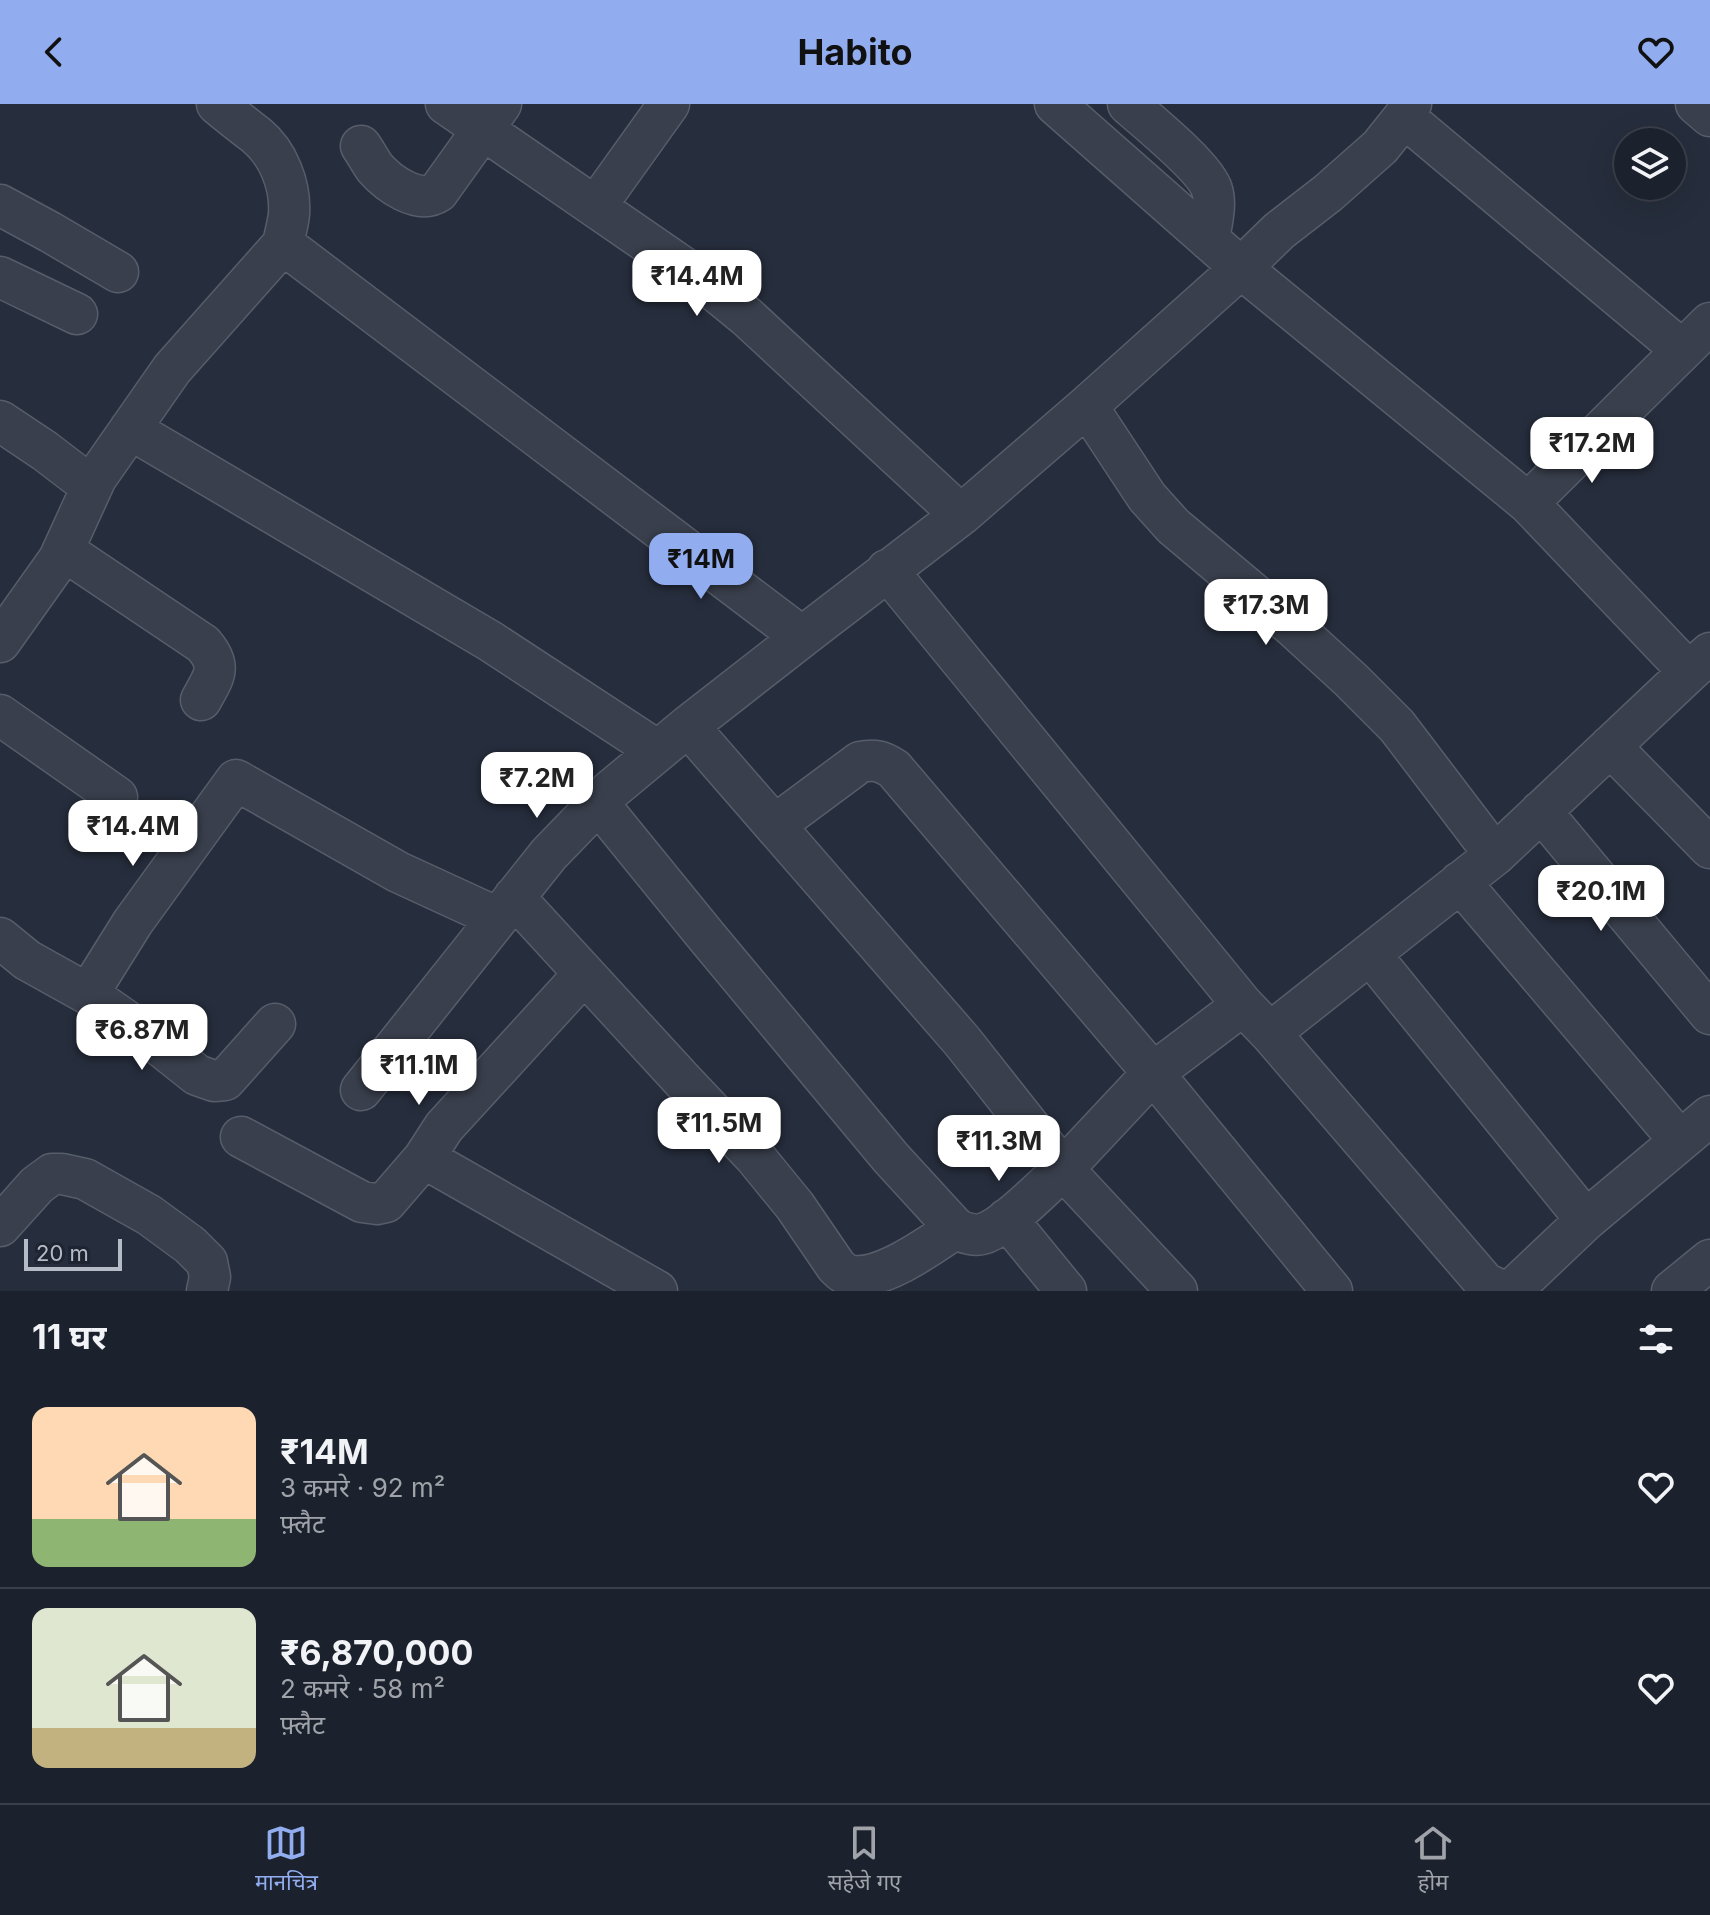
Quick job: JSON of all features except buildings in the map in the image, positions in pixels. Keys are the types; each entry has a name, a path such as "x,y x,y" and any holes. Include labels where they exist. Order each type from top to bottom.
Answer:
{"street":[{"path":"0,642 59,559 92,487 172,369 283,244 289,214 281,168 258,136 217,104"},
{"path":"446,104 492,117 596,206 703,281 747,317 961,515"},
{"path":"596,206 669,104"},
{"path":"598,803 891,1158 956,1228 967,1234 980,1235 1007,1219 1063,1169 1153,1073 1370,954 1495,855 1610,746 1701,670 1528,503 1241,268 1055,104"},
{"path":"1696,104 1710,116"},
{"path":"361,1090 549,854 611,790 673,738 961,515 1087,406 1279,231 1380,147 1407,111 1696,337 1528,503"},
{"path":"1126,167 1146,147 1148,112"},
{"path":"1148,112 1202,171 1212,189 1214,205 1209,240"},
{"path":"361,146 372,164 389,180 410,193 431,197 438,192 492,117"},
{"path":"0,205 118,272"},
{"path":"283,244 802,637"},
{"path":"0,277 77,314"},
{"path":"1087,406 1147,497 1173,526 1292,626 1397,726 1495,855"},
{"path":"0,421 92,487"},
{"path":"130,429 490,641 673,738 775,825 962,1041 1063,1169 1177,1291"},
{"path":"63,550 203,644 212,655 214,677 201,700"},
{"path":"887,570 1256,1019 1493,1289 1586,1220 1710,1116"},
{"path":"0,715 117,797"},
{"path":"1610,746 1710,848"},
{"path":"775,825 860,762 872,759 894,769 1153,1073 1332,1291"},
{"path":"88,994 133,922 236,780 398,872 506,907 584,974 755,1157 843,1273 904,1279 913,1257 956,1228"},
{"path":"1541,811 1710,1014"},
{"path":"1460,882 1680,1141"},
{"path":"0,938 27,960 88,994 197,1075 214,1081 225,1080 275,1024"},
{"path":"1370,954 1586,1220"},
{"path":"241,1137 362,1202 386,1202 424,1158 444,1127 584,974"},
{"path":"424,1158 657,1291"},
{"path":"0,1226 37,1185 52,1174 85,1179 149,1215 190,1245 207,1262 210,1277 207,1291"},
{"path":"1007,1219 1066,1291"},
{"path":"1672,1291 1710,1260"}]}
